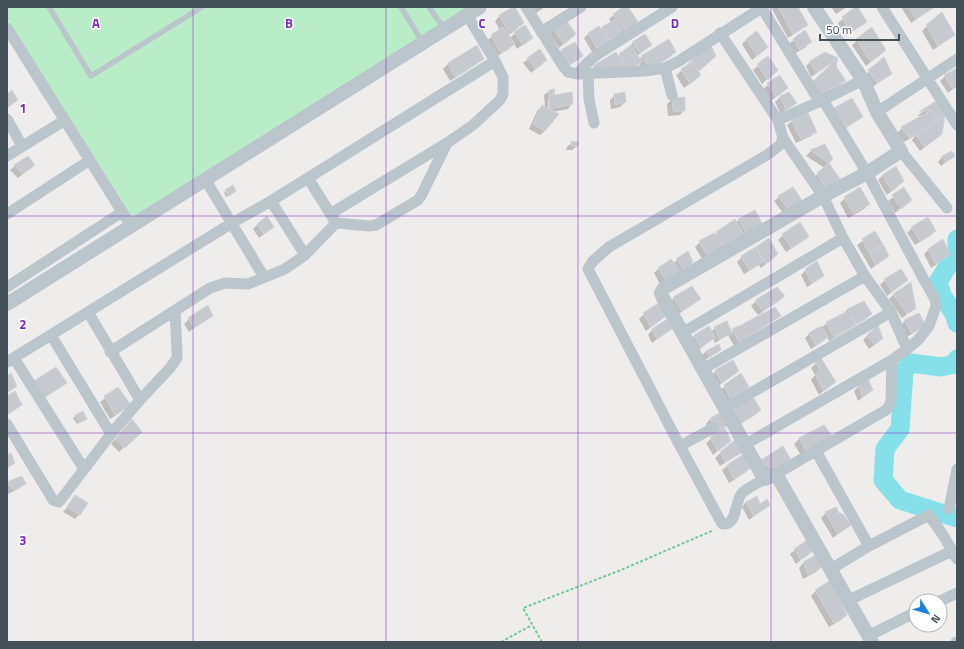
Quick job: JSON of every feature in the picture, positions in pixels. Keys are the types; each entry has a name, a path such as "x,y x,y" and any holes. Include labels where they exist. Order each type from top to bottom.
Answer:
{"street":[{"path":"7,304 480,7"},
{"path":"526,7 568,72 583,73 646,71 665,68 679,61 762,7 867,173 935,299 936,306 929,326 918,340 907,349 892,360 746,444"},
{"path":"541,32 581,7"},
{"path":"594,122 583,73 586,64 598,54 672,7"},
{"path":"814,7 863,80 877,112 901,151 947,208"},
{"path":"882,7 957,125"},
{"path":"330,214 447,143 473,124 500,100 503,94 503,77 467,15"},
{"path":"7,28 131,226"},
{"path":"720,33 778,120 783,138 823,196 843,238 865,276 891,312 907,349"},
{"path":"877,112 957,59"},
{"path":"84,470 11,360 232,223 271,201 495,61"},
{"path":"665,68 672,95"},
{"path":"778,120 863,80"},
{"path":"7,119 22,146"},
{"path":"7,156 65,120"},
{"path":"783,138 780,145 768,155 609,247 588,269 721,522 723,524 727,524 732,521 739,498 744,492 886,410 889,406 892,360"},
{"path":"336,223 370,226 376,225 418,200 424,191 447,143"},
{"path":"901,151 867,173 823,196 664,288 661,293 746,444 770,476 831,569 870,639 908,617"},
{"path":"7,214 90,160"},
{"path":"308,178 336,223"},
{"path":"205,179 264,277"},
{"path":"271,201 305,255"},
{"path":"7,288 122,212"},
{"path":"110,352 212,287 225,283 248,284 285,268 305,255 336,223"},
{"path":"682,332 843,238"},
{"path":"703,369 865,276"},
{"path":"7,424 56,502 59,502 111,434 170,368 177,358 178,352 175,310"},
{"path":"88,312 110,352 140,400"},
{"path":"725,408 891,312"},
{"path":"51,335 111,434"},
{"path":"680,446 713,428"},
{"path":"816,451 869,546"},
{"path":"950,509 957,469"},
{"path":"831,569 869,546 929,514 955,555 849,600"}],"lane":[{"path":"49,7 91,76 202,7"},
{"path":"401,7 424,43"},
{"path":"429,7 444,30"}],"path":[{"path":"542,642 523,608 621,570 727,524"},
{"path":"501,642 532,625"}],"green space":[{"path":"7,7 474,7 134,220 7,19"}],"building":[{"path":"515,7 524,23 510,34 499,15"},
{"path":"623,7 628,7 638,22 625,31 613,14"},
{"path":"778,7 798,7 808,25 793,34"},
{"path":"855,7 858,7 867,22 850,33 842,17"},
{"path":"908,7 935,7 916,19"},
{"path":"942,12 955,35 938,46 926,25"},
{"path":"615,19 622,31 610,40 602,27"},
{"path":"566,20 576,34 564,44 553,28"},
{"path":"525,25 533,38 523,45 514,32"},
{"path":"599,26 609,40 597,48 588,33"},
{"path":"503,27 515,44 501,53 491,35"},
{"path":"872,27 886,50 871,62 856,39"},
{"path":"805,30 812,42 799,49 793,39"},
{"path":"757,31 768,47 757,56 746,39"},
{"path":"645,34 652,45 640,53 632,42"},
{"path":"669,39 676,52 651,69 641,56"},
{"path":"575,42 583,56 570,65 561,50"},
{"path":"477,45 484,59 455,77 448,63"},
{"path":"631,45 642,62 629,70 619,54"},
{"path":"711,46 716,56 699,71 691,59"},
{"path":"540,49 547,60 536,69 527,58"},
{"path":"616,52 626,67 598,72 593,66"},
{"path":"825,52 838,58 816,73 810,61"},
{"path":"768,56 778,70 768,80 757,64"},
{"path":"884,57 892,74 877,83 868,70"},
{"path":"838,58 836,66 846,81 820,94 811,83"},
{"path":"692,62 701,75 690,84 681,69"},
{"path":"957,68 957,86 953,89 944,75"},
{"path":"780,75 788,88 776,97 767,83"},
{"path":"555,89 554,95 572,92 573,104 549,109 549,90"},
{"path":"12,90 18,100 7,108 7,94"},
{"path":"625,92 626,102 615,105 614,94"},
{"path":"789,92 797,103 786,110 780,96"},
{"path":"685,97 685,111 673,111 672,98"},
{"path":"852,98 863,117 846,127 834,108"},
{"path":"936,101 945,116 938,119 932,110 919,112"},
{"path":"542,105 559,114 545,131 533,124"},
{"path":"932,110 938,119 909,138 901,127"},
{"path":"808,113 817,132 801,139 791,120"},
{"path":"945,116 942,134 925,147 916,135"},
{"path":"571,141 579,142 578,146 571,146"},
{"path":"825,144 833,159 829,163 810,150"},
{"path":"952,151 955,156 946,162 942,156"},
{"path":"28,156 35,165 23,174 14,165"},
{"path":"829,163 840,179 825,188 817,173"},
{"path":"896,166 904,181 892,191 882,175"},
{"path":"233,185 236,191 229,196 225,190"},
{"path":"793,187 803,202 788,209 778,196"},
{"path":"860,187 870,204 853,213 844,197"},
{"path":"904,187 912,200 901,209 892,195"},
{"path":"755,210 763,225 748,235 738,219"},
{"path":"267,216 274,227 264,234 257,224"},
{"path":"928,217 936,231 920,241 911,227"},
{"path":"735,219 744,235 725,248 716,232"},
{"path":"800,222 809,237 791,248 782,234"},
{"path":"875,231 883,244 869,253 862,239"},
{"path":"714,233 725,248 709,258 699,241"},
{"path":"769,238 778,254 766,264 756,247"},
{"path":"943,239 950,254 936,264 928,249"},
{"path":"883,244 889,256 876,265 869,253"},
{"path":"756,247 764,261 749,270 741,256"},
{"path":"688,251 693,262 684,270 676,259"},
{"path":"671,259 680,271 666,280 658,268"},
{"path":"817,261 824,276 812,283 805,269"},
{"path":"901,269 908,280 892,292 884,279"},
{"path":"911,282 916,309 907,314 893,294"},
{"path":"692,286 701,299 682,311 673,297"},
{"path":"777,287 785,296 763,311 755,300"},
{"path":"864,301 872,314 856,324 847,309"},
{"path":"659,303 666,316 651,327 643,313"},
{"path":"208,305 213,316 194,328 188,318"},
{"path":"775,307 781,316 746,337 741,325"},
{"path":"846,312 856,324 834,337 826,322"},
{"path":"919,313 926,325 912,333 904,320"},
{"path":"667,319 672,329 657,339 652,329"},
{"path":"727,321 732,333 720,339 714,327"},
{"path":"878,325 883,338 875,345 867,335"},
{"path":"709,326 715,337 701,348 694,335"},
{"path":"738,326 747,340 740,344 732,329"},
{"path":"821,326 828,337 816,345 809,333"},
{"path":"719,344 721,350 710,357 706,351"},
{"path":"821,358 836,382 824,391 815,374 820,370 815,362"},
{"path":"733,360 739,371 722,383 715,370"},
{"path":"56,367 67,383 43,398 32,382"},
{"path":"11,373 17,386 7,393 7,376"},
{"path":"741,373 749,387 730,398 724,385"},
{"path":"868,379 873,390 863,397 858,385"},
{"path":"118,387 131,405 115,415 104,396"},
{"path":"15,391 22,405 8,414 7,396"},
{"path":"753,397 761,410 742,422 733,408"},
{"path":"83,411 87,419 79,423 75,415"},
{"path":"724,411 730,424 717,431 710,418"},
{"path":"132,419 142,432 125,448 115,439"},
{"path":"824,425 832,436 806,451 799,438"},
{"path":"725,428 731,441 718,451 710,437"},
{"path":"735,440 743,452 725,462 720,452"},
{"path":"783,446 791,460 775,469 766,466 761,460"},
{"path":"11,453 15,463 7,468 7,455"},
{"path":"744,454 752,467 734,479 727,465"},
{"path":"22,476 26,484 13,490 7,482"},
{"path":"75,495 88,503 80,515 67,507"},
{"path":"757,496 760,504 767,499 770,505 754,516 746,502"},
{"path":"836,507 839,513 843,514 851,525 838,534 825,512"},
{"path":"807,540 813,551 801,560 794,549"},
{"path":"818,554 822,567 808,575 803,562"},
{"path":"831,580 847,615 834,623 815,590"}],"waterway":[{"path":"957,239 957,251 938,282 942,295 954,314 957,323"},
{"path":"957,359 955,364 941,367 911,363 904,371 900,429 885,449 883,480 900,500 957,518"}]}
